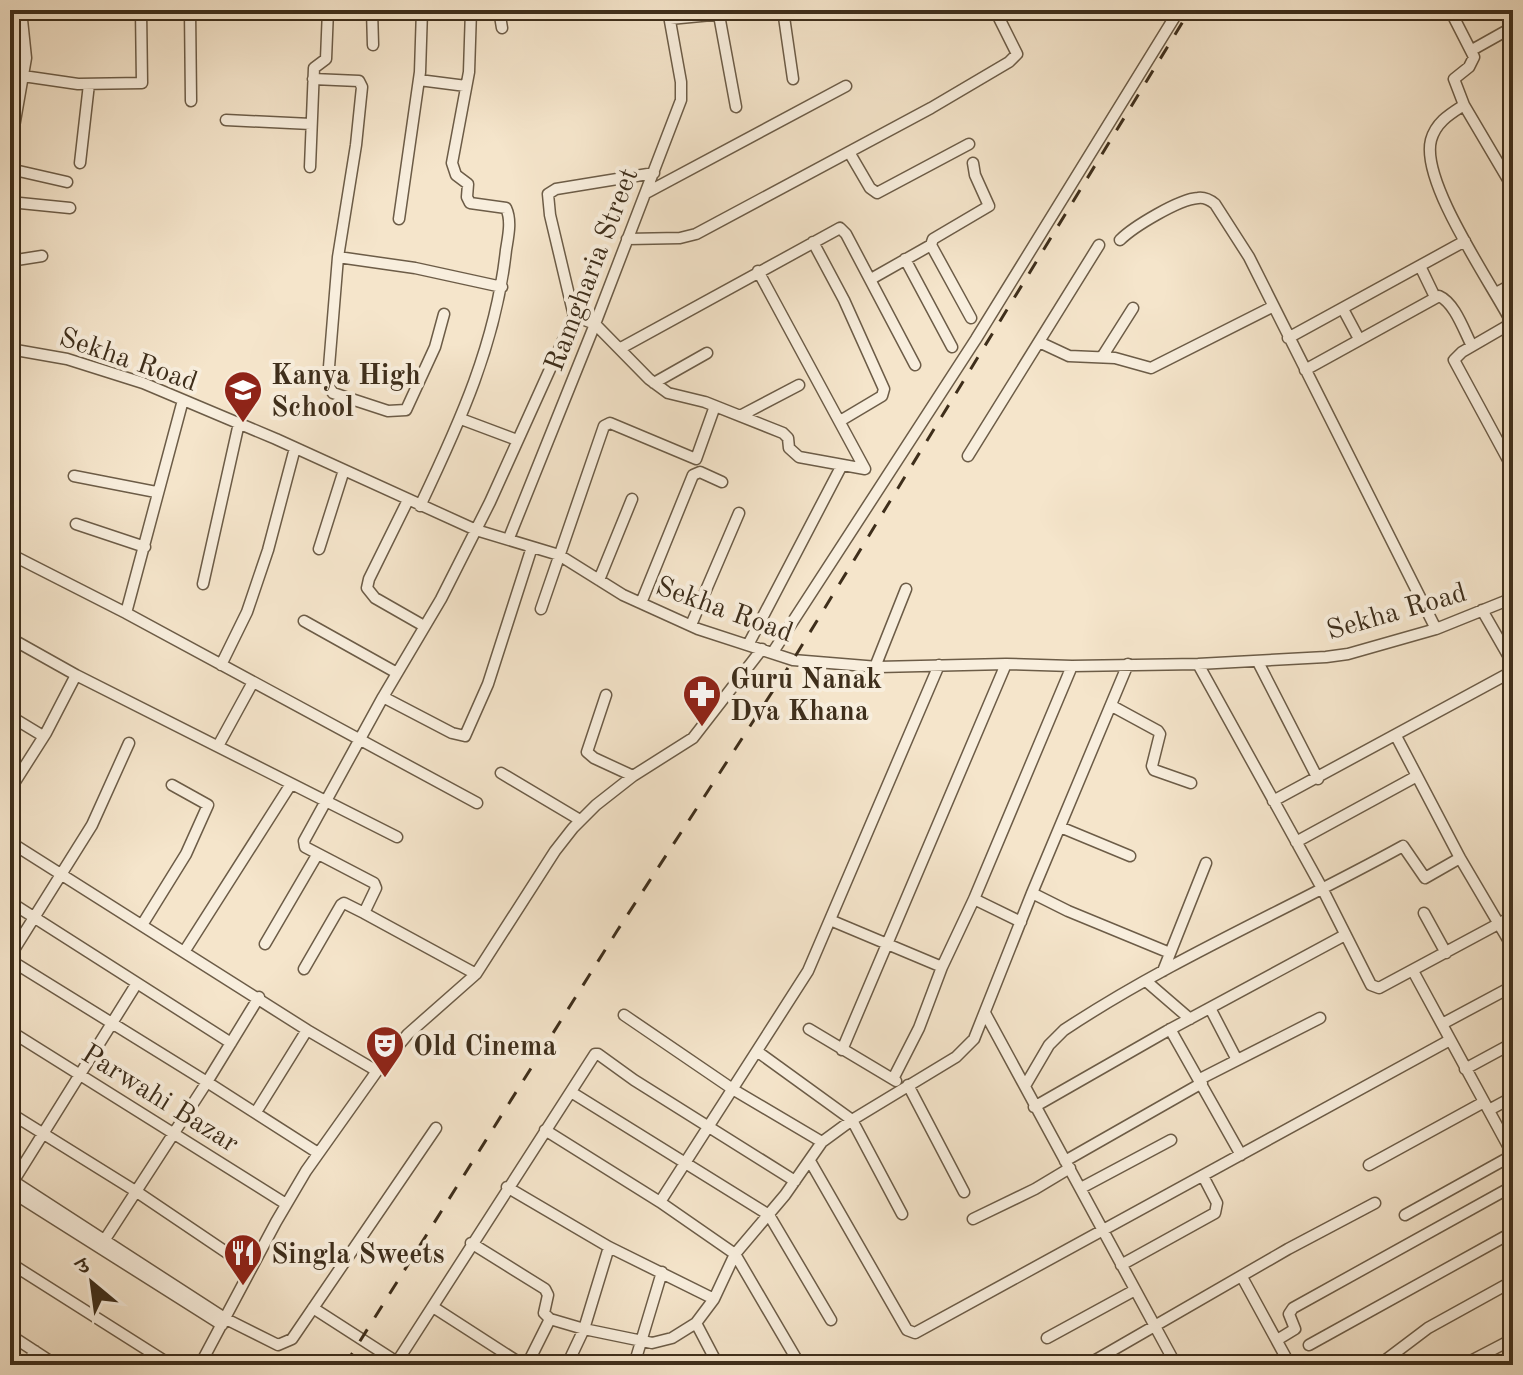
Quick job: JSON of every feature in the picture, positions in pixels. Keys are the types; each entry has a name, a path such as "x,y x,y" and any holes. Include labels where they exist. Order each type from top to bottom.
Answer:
{"street":[{"path":"10,150 26,58 21,10"},
{"path":"23,76 89,84 143,82 141,10"},
{"path":"190,10 191,101"},
{"path":"310,167 314,68 326,59 328,10"},
{"path":"372,10 373,45"},
{"path":"399,219 419,80 422,10"},
{"path":"420,506 477,378 502,287 509,224 508,211 502,206 470,203 468,184 452,168 471,58 471,10"},
{"path":"499,10 502,28"},
{"path":"669,15 719,15 765,10"},
{"path":"783,10 793,79"},
{"path":"627,239 673,239 696,234 1015,58 1016,51 995,10"},
{"path":"200,1365 286,1204 377,1071 408,1034 476,974 555,851 580,820 633,776 693,738 767,650 976,339 1179,10"},
{"path":"1450,10 1472,50 1473,61 1454,79 1464,105 1513,188"},
{"name":"Ramgharia Street","path":"509,538 681,100 681,82 669,15"},
{"path":"719,15 736,107"},
{"path":"1472,50 1513,27"},
{"path":"313,79 359,81 362,84 356,145 338,257 328,386 333,393 388,411 408,409 435,347 444,314"},
{"path":"419,80 466,86"},
{"path":"80,163 89,84"},
{"path":"646,193 846,86"},
{"path":"1464,105 1438,125 1431,138 1429,161 1436,184 1465,241 1513,324 1472,346 1457,356 1455,362 1513,469"},
{"path":"226,120 311,124"},
{"path":"849,152 870,188 877,193 969,144"},
{"path":"871,279 931,245 933,239 989,206 973,163"},
{"path":"10,169 67,182"},
{"path":"364,913 376,888 374,883 317,855 305,847 304,841 441,599 574,316 550,215 548,194 563,187 654,173"},
{"path":"1120,240 1145,221 1198,198 1210,200 1220,212 1249,257 1436,629"},
{"path":"10,202 70,208"},
{"path":"621,348 758,271 836,229 842,229 915,365"},
{"path":"1288,338 1465,241"},
{"path":"813,242 844,300 884,389 882,396 840,421"},
{"path":"931,245 971,318"},
{"path":"968,456 1099,245"},
{"path":"10,261 42,256"},
{"path":"338,257 415,268 502,287"},
{"path":"905,259 952,347"},
{"path":"1420,266 1435,297"},
{"path":"758,271 865,469"},
{"path":"1496,293 1513,284"},
{"path":"1305,370 1435,297 1445,298 1472,346"},
{"path":"1039,342 1069,356 1115,358 1155,368 1272,307"},
{"path":"1102,357 1133,308"},
{"path":"1343,309 1359,339"},
{"path":"574,316 595,324 668,393 715,406 786,435 789,448 799,457 886,476"},
{"name":"Sekha Road","path":"10,349 67,359 143,383 476,530 559,555 641,603 691,625 793,660 875,667 1258,662 1348,654 1436,629 1513,598"},
{"path":"654,383 707,353"},
{"path":"740,416 799,385"},
{"path":"126,613 183,400"},
{"path":"541,609 604,426 610,423 696,459 715,406"},
{"path":"461,419 517,440"},
{"path":"203,584 239,423"},
{"path":"221,665 247,612 268,550 295,448"},
{"path":"748,645 842,465"},
{"path":"319,549 344,470"},
{"path":"641,603 693,475 700,472 722,482"},
{"path":"74,476 156,492"},
{"path":"599,580 632,499"},
{"path":"408,500 367,588 375,598 424,626"},
{"path":"691,625 739,513"},
{"path":"76,524 145,547"},
{"path":"383,697 452,733 465,736 488,684 532,547"},
{"path":"10,554 126,613 477,803"},
{"path":"875,667 906,589"},
{"path":"1482,610 1513,664"},
{"path":"304,621 397,673"},
{"path":"10,638 76,675 397,837"},
{"path":"1258,662 1318,779"},
{"path":"842,1050 1006,664"},
{"path":"471,1243 545,1289 548,1295 544,1313 550,1319 657,1343 696,1323 714,1299 735,1254 769,1215 822,1142 852,1120 963,1052 974,1039 1128,664"},
{"path":"1198,664 1323,890 1367,980 1374,987 1379,988 1413,971 1513,916"},
{"path":"660,1202 808,971 939,665"},
{"path":"893,1079 919,1028 942,967 974,899 1072,666"},
{"path":"1273,801 1513,671"},
{"path":"11,788 76,675"},
{"path":"218,746 253,682"},
{"path":"606,695 587,752 633,776"},
{"path":"1112,706 1160,734 1152,766 1154,770 1191,783"},
{"path":"10,716 43,736"},
{"path":"1396,736 1460,858 1513,948"},
{"path":"129,743 92,825 10,958 318,1153"},
{"path":"501,773 580,820"},
{"path":"1296,842 1417,776"},
{"path":"184,952 291,784"},
{"path":"142,925 186,854 208,805 172,785"},
{"path":"1060,827 1130,856"},
{"path":"10,842 377,1071"},
{"path":"1025,1086 1049,1045 1064,1030 1163,971 1404,846 1425,878 1460,858"},
{"path":"265,944 317,855"},
{"path":"1163,971 1206,863"},
{"path":"1032,893 1170,953"},
{"path":"974,899 1021,922"},
{"path":"10,902 231,1043"},
{"path":"304,969 345,903 476,974"},
{"path":"1424,913 1446,953"},
{"path":"830,920 942,967"},
{"path":"1034,1107 1170,1029 1345,935"},
{"path":"1405,1215 1513,1155 1413,971"},
{"path":"1146,981 1190,1019"},
{"path":"137,983 11,1184 224,1322 271,1342 284,1344 292,1339 436,1128"},
{"path":"1442,1024 1513,986"},
{"path":"104,1243 259,997"},
{"path":"1210,1008 1237,1060"},
{"path":"985,1013 1176,1365"},
{"path":"624,1015 734,1090 822,1142"},
{"path":"973,1219 1035,1189 1068,1164 1237,1060 1320,1018"},
{"path":"809,1029 906,1086 964,1192"},
{"path":"1170,1029 1241,1155"},
{"path":"256,1112 307,1030"},
{"name":"Parwahi Bazar","path":"10,1031 286,1204"},
{"path":"810,1161 907,1330 913,1333 1450,1040"},
{"path":"1465,1069 1513,1043"},
{"path":"758,1052 852,1120 902,1214"},
{"path":"313,1308 398,1364 471,1243 597,1053 634,1080 795,1181"},
{"path":"571,1092 769,1215 831,1320"},
{"path":"1369,1165 1486,1106 1513,1097"},
{"path":"10,1113 137,1192 251,1269"},
{"path":"545,1130 660,1202 735,1254 800,1365"},
{"path":"1081,1188 1171,1140"},
{"path":"1121,1265 1215,1213 1217,1203 1203,1176"},
{"path":"1277,1340 1295,1329 1289,1314 1293,1308 1513,1186"},
{"path":"507,1187 609,1247 714,1299"},
{"path":"1087,1365 1375,1203"},
{"path":"1309,1345 1513,1232"},
{"path":"567,1365 584,1329 609,1247"},
{"path":"10,1263 171,1365"},
{"path":"634,1365 662,1272"},
{"path":"1242,1277 1290,1365"},
{"path":"1379,1365 1428,1328 1513,1281"},
{"path":"1047,1338 1135,1290"},
{"path":"433,1307 525,1365 550,1319"},
{"path":"696,1323 718,1365"},
{"path":"10,1335 56,1365"},
{"path":"1463,1365 1513,1339"},
{"path":"26,1365 35,1351"}],"railway":[{"path":"345,1365 617,931 793,660 1190,10"}],"place":[{"name":"Kanya High School","path":"243,424"},
{"name":"Guru Nanak Dva Khana","path":"702,728"},
{"name":"Old Cinema","path":"385,1079"},
{"name":"Singla Sweets","path":"243,1287"}]}
